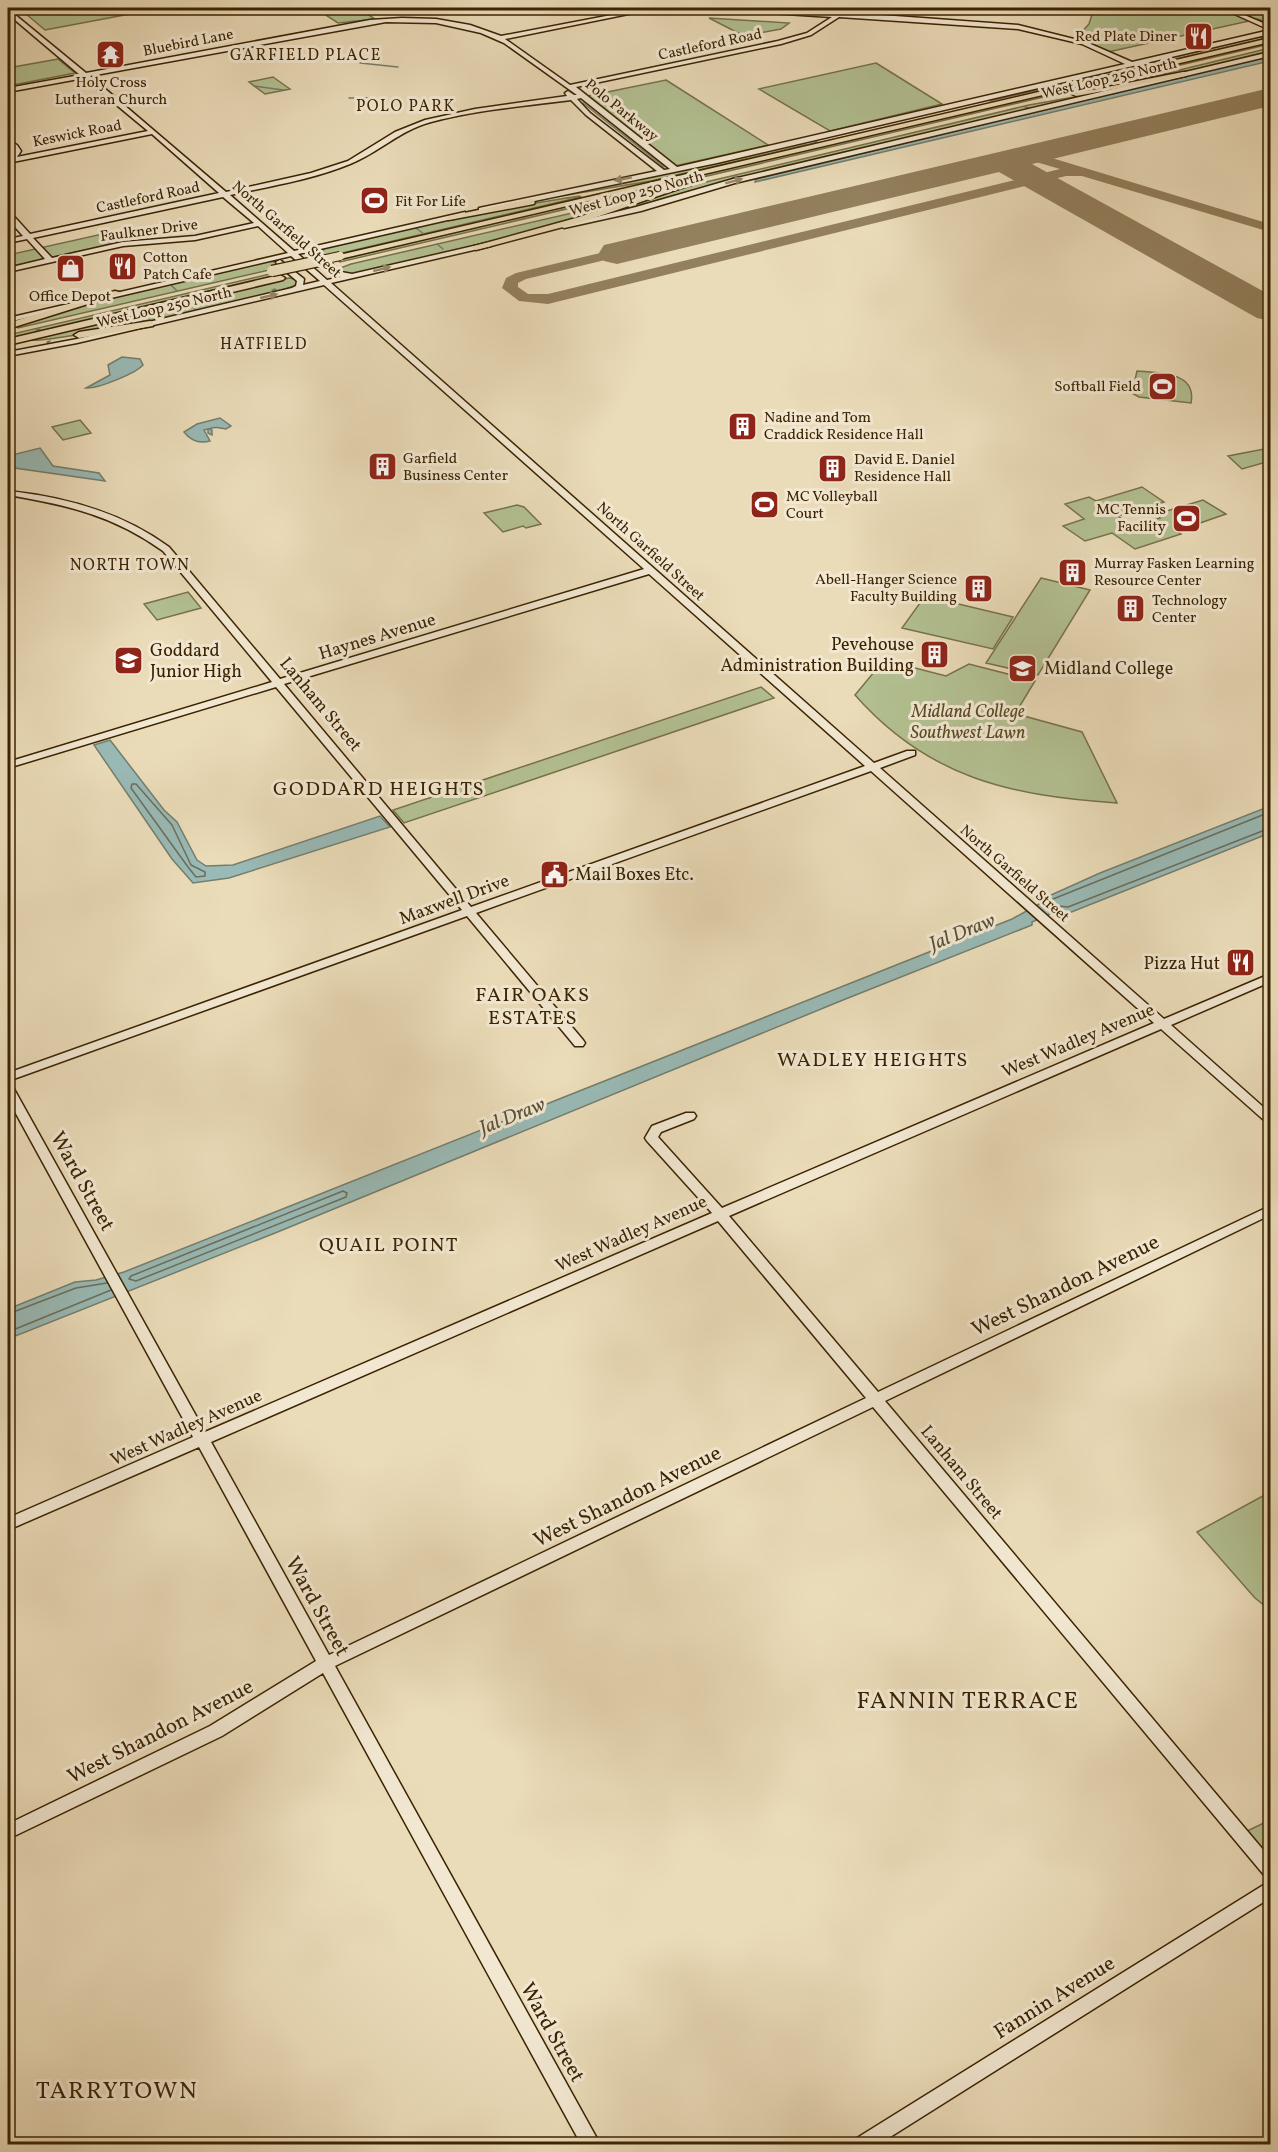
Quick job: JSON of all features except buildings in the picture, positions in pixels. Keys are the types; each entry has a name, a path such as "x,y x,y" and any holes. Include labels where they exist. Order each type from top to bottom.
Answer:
{"highway":[{"path":"1023,105 1268,36"},
{"path":"8,333 344,259 1268,36"},
{"path":"344,259 702,180 1023,105 1184,74"},
{"path":"939,116 988,100 1077,77"},
{"path":"476,247 579,220 702,180"},
{"path":"449,217 659,182"},
{"path":"8,344 276,275"},
{"path":"8,327 118,293"},
{"path":"8,344 150,324"}],"street":[{"path":"500,38 655,8"},
{"path":"725,8 1018,27 1078,41 1131,64"},
{"name":"Castleford Road","path":"568,87 779,43 809,34 850,8"},
{"path":"1224,8 1257,22 1268,36"},
{"name":"North Garfield Street","path":"8,10 292,253 1270,1119"},
{"name":"Bluebird Lane","path":"8,90 375,22 418,21 462,26 500,38"},
{"path":"1257,22 1268,36"},
{"name":"West Loop 250 North","path":"8,320 449,217 662,172 1131,64 1268,36"},
{"path":"500,38 551,72 568,87"},
{"name":"West Loop 250 North","path":"8,354 150,324 638,209 745,178 1270,54"},
{"name":"Polo Parkway","path":"662,172 573,99 566,91 568,87 675,169"},
{"name":"Castleford Road","path":"8,241 305,177 341,166 363,156 402,130 427,121 475,111 584,98"},
{"name":"Keswick Road","path":"8,162 153,132"},
{"path":"8,142 18,151 8,162"},
{"path":"8,215 50,260"},
{"name":"Faulkner Drive","path":"8,270 130,243 201,237 258,224"},
{"path":"261,260 271,255 278,241 319,247"},
{"path":"319,247 315,250 315,254 339,274 356,275"},
{"path":"261,260 278,261 301,281 299,287 294,290"},
{"path":"294,290 322,291 342,298 344,285 356,275"},
{"name":"Lanham Street","path":"8,493 82,505 117,517 145,533 174,557 579,1043"},
{"name":"Haynes Avenue","path":"8,765 652,570"},
{"name":"Maxwell Drive","path":"8,1077 911,753"},
{"name":"West Wadley Avenue","path":"8,1524 1270,978"},
{"name":"Ward Street","path":"8,1089 591,2145"},
{"name":"Lanham Street","path":"690,1116 656,1129 651,1138 720,1214 1270,1870"},
{"name":"West Shandon Avenue","path":"8,1832 216,1731 326,1664 1270,1209"},
{"name":"Fannin Avenue","path":"862,2145 1270,1888"}],"green space":[{"path":"19,8 128,8 135,13 45,30"},
{"path":"315,8 358,8 375,19 338,23"},
{"path":"1094,8 1270,8 1270,24 1258,19 1108,52 1076,38 1089,24"},
{"path":"709,18 789,23 781,29 744,36"},
{"path":"1258,37 1268,38 1146,66 1141,64"},
{"path":"1268,41 1270,44 340,262 336,259"},
{"path":"1270,48 1270,51 1151,80 1118,85"},
{"path":"58,59 75,73 8,86 8,68"},
{"path":"876,63 942,104 830,131 759,89"},
{"path":"1124,67 1129,70 989,101"},
{"path":"273,77 290,89 265,94 249,82"},
{"path":"666,80 768,145 675,166 588,96"},
{"path":"1097,93 727,181 593,218 649,198 706,182 1029,105"},
{"path":"802,142 806,145 651,181 531,201"},
{"path":"646,196 535,231 354,274 344,274 335,270 351,264"},
{"path":"581,197 325,257 321,253 325,248 492,210"},
{"path":"116,231 126,241 8,267 8,255"},
{"path":"266,261 276,262 278,268 18,328 15,325 93,301"},
{"path":"274,273 278,276 8,340 8,335"},
{"path":"289,278 295,279 297,284 250,299 117,328 45,340 30,340"},
{"name":"Softball Field","path":"1137,371 1166,374 1183,380 1191,393 1191,403 1139,397 1132,393"},
{"path":"80,420 91,433 63,440 52,427"},
{"path":"1264,449 1270,455 1270,461 1242,469 1228,456"},
{"name":"MC Tennis Facility","path":"1142,487 1164,502 1118,516 1133,527 1160,518 1157,514 1203,500 1226,514 1177,531 1181,534 1135,549 1112,533 1085,541 1063,526 1084,519 1065,504 1089,497 1096,501"},
{"path":"517,505 524,507 541,524 503,532 484,513"},
{"path":"1041,578 1090,590 1038,675 986,663"},
{"path":"188,592 201,608 157,620 144,604"},
{"path":"925,596 1013,617 993,649 902,628"},
{"name":"Midland College Southwest Lawn","path":"884,660 946,676 969,664 1035,681 1018,709 1024,716 1082,732 1117,803 1078,800 1007,788 974,778 942,764 912,746 883,723 855,695"},
{"path":"761,687 774,698 404,823 393,810"},
{"path":"1270,1492 1270,1610 1255,1598 1197,1532"},
{"path":"1270,1820 1270,1870 1241,1834"}],"water":[{"path":"1270,56 1270,61 755,182 756,179"},
{"path":"122,357 140,359 143,365 116,380 86,388 110,375 108,365"},
{"path":"220,418 231,426 226,429 216,427 209,429 212,430 212,435 208,433 208,429 204,430 210,441 196,441 184,432 197,424"},
{"path":"40,448 53,466 99,473 105,481 8,467 8,456"},
{"path":"110,740 164,810 177,822 197,860 206,866 233,865 380,816 390,827 229,878 193,883 172,859 94,745"},
{"path":"1270,806 1270,833 1069,913 1052,913 1032,922 1032,925 280,1231 8,1339 8,1309 75,1282 96,1280 124,1272 1012,919 1041,903 1042,899 1100,873"}],"waterway":[{"path":"360,63 398,67"},
{"path":"1141,64 1146,66 1129,70 1124,67 1141,64"},
{"path":"254,86 283,90"},
{"path":"349,98 371,98"},
{"path":"548,103 568,100"},
{"path":"583,103 664,167"},
{"path":"1025,107 1031,108 1027,109 1025,107"},
{"path":"910,117 912,118 906,118 910,117"},
{"path":"973,122 979,120"},
{"path":"892,141 900,139"},
{"path":"813,140 817,142 806,145 802,142 813,140"},
{"path":"838,154 845,152"},
{"path":"737,176 739,178 732,178 737,176"},
{"path":"566,198 569,198 570,199 566,198"},
{"path":"578,204 579,205 575,205 578,204"},
{"path":"587,211 588,212 585,212 587,211"},
{"path":"416,228 424,234"},
{"path":"437,244 443,249"},
{"path":"252,264 253,265 249,265 252,264"},
{"path":"171,285 177,291"},
{"path":"275,289 276,290 272,290 275,289"},
{"path":"188,302 195,309"},
{"path":"39,329 40,330 36,330 39,329"},
{"path":"50,341 48,343 47,342 50,341"}],"taxiway":[{"path":"1017,157 1037,158 1270,228"},
{"path":"617,253 521,276 511,281 510,288 524,298 548,299 1066,172 1082,172"}],"runway":[{"path":"617,253 1270,97"},
{"path":"1012,166 1270,310"}],"place":[{"name":"Red Plate Diner","path":"1198,36"},
{"name":"Holy Cross Lutheran Church","path":"111,55"},
{"name":"Fit For Life","path":"374,201"},
{"name":"Cotton Patch Cafe","path":"122,266"},
{"name":"Office Depot","path":"70,269"},
{"name":"Softball Field","path":"1162,386"},
{"name":"Nadine and Tom Craddick Residence Hall","path":"743,426"},
{"name":"Garfield Business Center","path":"382,467"},
{"name":"David E. Daniel Residence Hall","path":"833,468"},
{"name":"MC Volleyball Court","path":"765,505"},
{"name":"MC Tennis Facility","path":"1187,518"},
{"name":"Murray Fasken Learning Resource Center","path":"1073,572"},
{"name":"Abell-Hanger Science Faculty Building","path":"978,588"},
{"name":"Technology Center","path":"1131,609"},
{"name":"Pevehouse Administration Building","path":"935,654"},
{"name":"Goddard Junior High","path":"129,660"},
{"name":"Midland College","path":"1023,668"},
{"name":"Mail Boxes Etc.","path":"554,874"},
{"name":"Pizza Hut","path":"1241,963"}],"district":[{"name":"GARFIELD PLACE","path":"306,54"},
{"name":"POLO PARK","path":"406,105"},
{"name":"HATFIELD","path":"264,343"},
{"name":"NORTH TOWN","path":"130,564"},
{"name":"GODDARD HEIGHTS","path":"379,788"},
{"name":"FAIR OAKS ESTATES","path":"533,1006"},
{"name":"WADLEY HEIGHTS","path":"873,1059"},
{"name":"QUAIL POINT","path":"389,1244"},
{"name":"FANNIN TERRACE","path":"968,1700"},
{"name":"TARRYTOWN","path":"117,2090"}],"water label":[{"name":"Jal Draw","path":"962,931"},
{"name":"Jal Draw","path":"512,1115"}]}
